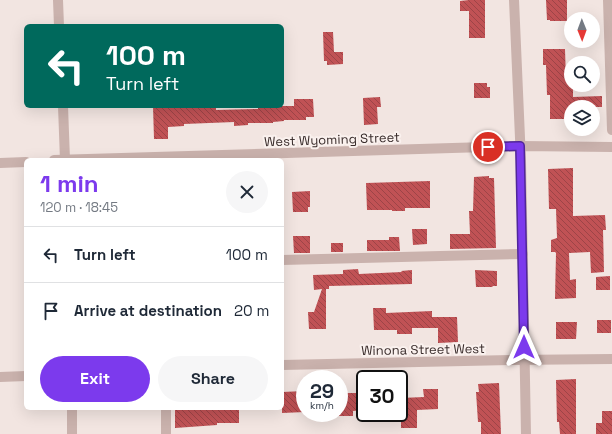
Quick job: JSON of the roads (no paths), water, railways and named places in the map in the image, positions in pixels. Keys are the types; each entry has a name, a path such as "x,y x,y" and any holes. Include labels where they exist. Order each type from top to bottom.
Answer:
{"street":[{"path":"58,0 60,24"},
{"path":"514,0 523,254 526,434"},
{"path":"608,0 612,130"},
{"path":"63,108 65,158"},
{"name":"West Wyoming Street","path":"162,158 520,146 612,147"},
{"path":"0,163 24,162"},
{"path":"284,260 523,254"},
{"name":"Winona Street West","path":"284,365 612,359"},
{"path":"0,377 24,376"},
{"path":"72,410 72,434"},
{"path":"166,410 166,434"}]}
